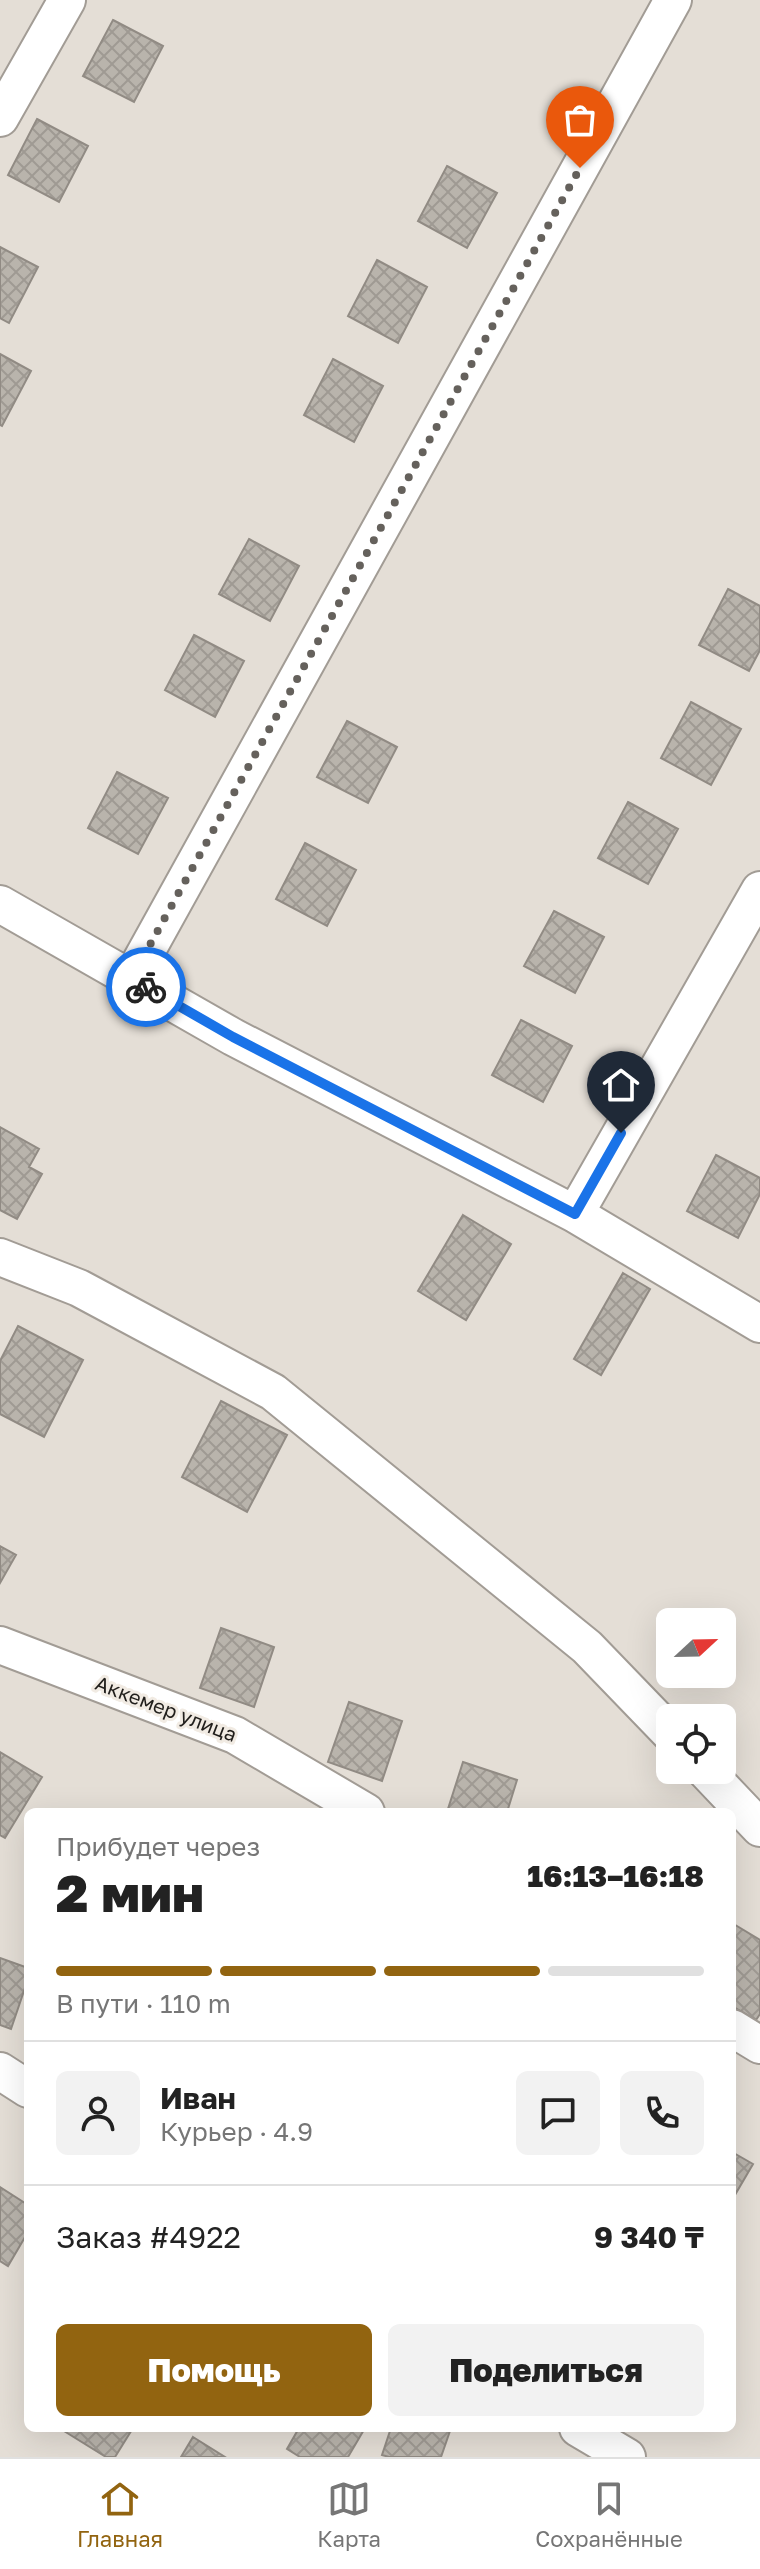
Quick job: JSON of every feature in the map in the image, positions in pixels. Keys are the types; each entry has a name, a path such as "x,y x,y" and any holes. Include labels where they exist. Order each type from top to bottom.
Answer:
{"street":[{"path":"0,118 67,0"},
{"path":"131,979 673,0"},
{"path":"575,1214 760,890"},
{"path":"0,904 233,1037 575,1214 760,1324"},
{"path":"0,1257 79,1288 273,1392 587,1647 656,1718"},
{"name":"Аккемер улица","path":"0,1645 235,1735 359,1808"},
{"path":"718,1784 760,1828"},
{"path":"736,2030 760,2045"},
{"path":"0,2071 24,2086"},
{"path":"585,2432 627,2457"}],"building":[{"path":"113,20 163,46 134,102 83,76"},
{"path":"37,119 88,146 59,202 8,175"},
{"path":"447,166 497,193 467,248 418,221"},
{"path":"0,247 38,267 9,323 0,318"},
{"path":"377,260 427,287 398,343 348,316"},
{"path":"0,354 31,371 2,426 0,425"},
{"path":"333,359 383,386 354,442 304,415"},
{"path":"249,539 299,566 270,621 219,594"},
{"path":"728,589 760,606 760,650 749,671 699,645"},
{"path":"194,635 244,661 215,717 165,690"},
{"path":"691,702 741,729 711,785 661,758"},
{"path":"347,721 397,747 368,803 317,777"},
{"path":"117,772 168,798 138,854 88,828"},
{"path":"628,802 678,829 648,884 598,858"},
{"path":"305,843 356,870 327,926 276,899"},
{"path":"554,911 604,937 575,993 524,966"},
{"path":"521,1020 572,1046 543,1102 492,1075"},
{"path":"0,1127 39,1149 29,1167 42,1174 17,1219 0,1210"},
{"path":"716,1155 760,1178 760,1194 738,1238 687,1211"},
{"path":"463,1215 511,1244 466,1320 418,1291"},
{"path":"623,1273 650,1289 601,1375 574,1359"},
{"path":"18,1326 83,1360 44,1437 0,1414 0,1361"},
{"path":"221,1401 287,1435 247,1512 182,1477"},
{"path":"0,1546 16,1555 0,1583"},
{"path":"221,1628 274,1647 254,1707 200,1688"},
{"path":"349,1702 402,1721 382,1781 328,1762"},
{"path":"0,1752 42,1777 5,1838 0,1835"},
{"path":"463,1762 517,1780 508,1808 448,1808"},
{"path":"736,1925 760,1940 760,2014 756,2020 736,2008"},
{"path":"0,1958 24,1967 24,1991 11,2029 0,2025"},
{"path":"736,2154 753,2164 736,2193"},
{"path":"0,2187 24,2202 24,2239 8,2266 0,2261"},
{"path":"66,2432 131,2432 115,2457 106,2457"},
{"path":"297,2432 363,2432 348,2457 300,2457 287,2449"},
{"path":"390,2432 450,2432 441,2457 382,2455"},
{"path":"193,2437 225,2457 181,2457"}],"way so far":[{"path":"146,987 131,979 580,168"}],"route":[{"path":"146,987 233,1037 575,1214 621,1133"}]}
